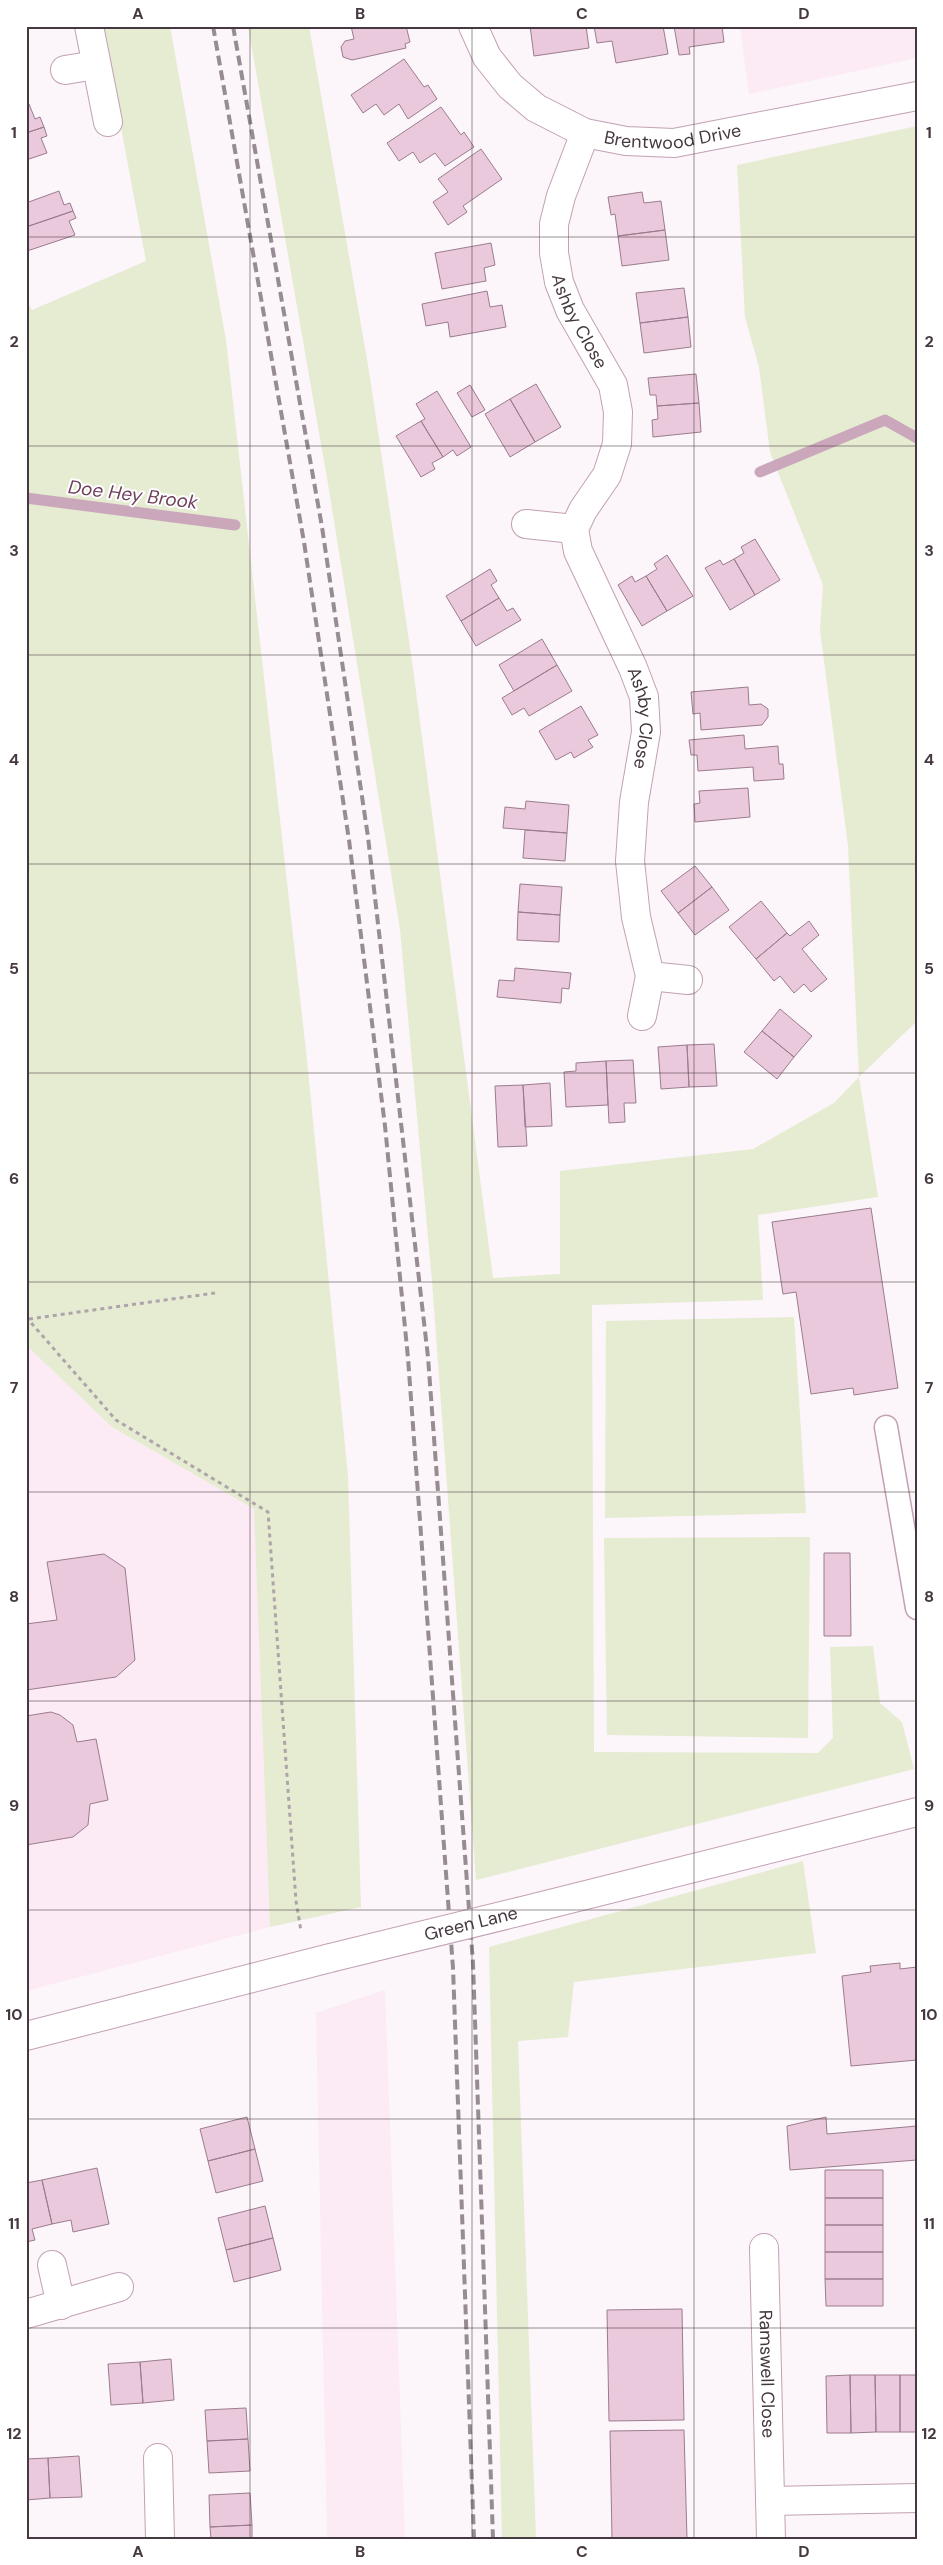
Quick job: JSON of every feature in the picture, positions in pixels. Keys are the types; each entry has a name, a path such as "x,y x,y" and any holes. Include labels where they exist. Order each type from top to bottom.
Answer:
{"street":[{"path":"89,26 108,122"},
{"name":"Brentwood Drive","path":"474,26 487,57 510,86 536,108 586,133 626,142 674,143 917,96"},
{"path":"65,70 96,65"},
{"name":"Ashby Close","path":"586,133 562,196 554,224 554,253 559,282 570,310 613,384 618,412 617,444 607,475 582,510 574,529 578,551 633,668 644,698 646,732 634,802 630,860 636,917 650,976 642,1016"},
{"path":"526,524 574,529"},
{"path":"650,976 688,980"},
{"name":"Green Lane","path":"26,2036 330,1958 917,1812"},
{"name":"Ramswell Close","path":"764,2248 771,2539"},
{"path":"52,2265 61,2304"},
{"path":"26,2314 119,2287"},
{"path":"158,2458 160,2539"},
{"path":"770,2501 917,2498"}],"lane":[{"path":"886,1427 917,1608"}],"path":[{"path":"27,1318 216,1293"},
{"path":"27,1318 116,1420 268,1512 296,1901"}],"shaded area":[{"path":"740,26 917,26 917,58 749,94"},
{"path":"26,1345 112,1427 254,1509 270,1927 26,1991"},
{"path":"385,1990 405,2539 327,2539 316,2013"}],"green space":[{"path":"102,26 170,26 226,340 307,1060 348,1476 361,1907 270,1927 254,1509 112,1427 26,1345 26,300 32,310 146,261"},
{"path":"248,26 309,26 369,371 412,661 493,1278 560,1274 560,1171 753,1149 834,1103 859,1077 878,1197 758,1215 763,1300 592,1305 594,1752 818,1753 833,1738 830,1647 873,1646 880,1703 902,1722 914,1769 476,1880 432,1281 400,929 328,484"},
{"path":"917,126 917,1021 859,1077 848,846 820,630 823,585 770,452 759,367 745,317 737,165"},
{"path":"794,1317 806,1513 605,1518 606,1321"},
{"path":"810,1537 808,1738 607,1735 604,1538"},
{"path":"803,1861 816,1953 574,1982 568,2037 518,2041 536,2539 502,2539 489,1947"}],"building":[{"path":"351,26 406,26 410,42 405,44 406,48 352,60 343,57 341,47 345,41 354,39"},
{"path":"530,26 586,26 589,48 534,56"},
{"path":"594,26 663,26 668,54 616,63 612,41 597,43"},
{"path":"674,26 722,26 724,42 689,47 690,54 679,55"},
{"path":"404,59 424,87 428,85 437,99 408,119 399,104 384,115 376,104 363,113 351,95"},
{"path":"29,104 35,119 40,117 44,127 26,133 26,105"},
{"path":"441,107 461,135 464,132 474,147 445,166 435,153 420,163 413,152 399,161 387,143"},
{"path":"44,127 47,136 41,138 47,153 26,160 26,133"},
{"path":"481,149 502,179 463,206 467,212 448,225 433,202 448,192 438,179"},
{"path":"59,191 64,205 70,203 73,211 26,227 26,203"},
{"path":"642,192 644,203 661,201 665,230 618,236 615,214 611,215 608,197"},
{"path":"73,211 76,218 69,221 75,235 27,251 26,227"},
{"path":"665,230 669,260 622,266 618,236"},
{"path":"491,243 495,265 484,268 486,281 442,289 435,253"},
{"path":"684,288 688,317 640,323 636,293"},
{"path":"487,291 490,307 502,305 506,327 450,337 448,322 426,326 422,304"},
{"path":"688,317 691,347 644,353 640,323"},
{"path":"696,374 699,403 657,406 656,395 650,395 648,378"},
{"path":"536,384 561,427 535,442 510,399"},
{"path":"470,385 485,410 472,417 457,393"},
{"path":"437,391 471,447 457,456 453,450 443,457 421,421 425,419 416,404"},
{"path":"510,399 535,442 510,457 485,414"},
{"path":"699,403 701,432 653,437 652,420 658,419 657,406"},
{"path":"421,421 443,457 432,463 435,469 421,477 396,436"},
{"path":"755,539 780,580 755,595 734,559 744,553 741,547"},
{"path":"667,555 693,596 667,611 646,576 657,569 654,564"},
{"path":"734,559 755,595 730,610 705,568 720,560 723,565"},
{"path":"490,569 497,581 491,585 499,598 461,621 446,596"},
{"path":"632,576 635,582 646,576 667,611 642,626 618,585"},
{"path":"499,598 507,611 513,608 521,620 476,646 461,621"},
{"path":"542,639 557,665 514,691 499,665"},
{"path":"557,665 572,691 529,716 524,708 512,715 502,698"},
{"path":"748,687 749,705 761,704 768,709 768,717 762,725 701,730 700,713 693,714 691,692"},
{"path":"581,706 598,735 588,740 593,747 574,758 571,752 556,760 539,731"},
{"path":"744,735 745,749 778,746 779,764 783,764 784,779 754,781 753,767 698,771 697,755 691,755 689,740"},
{"path":"748,788 750,817 695,822 694,804 700,803 699,791"},
{"path":"526,801 569,805 567,833 503,828 505,807 525,809"},
{"path":"525,830 567,833 565,861 523,858"},
{"path":"695,866 712,887 678,913 661,891"},
{"path":"520,884 562,887 560,915 518,912"},
{"path":"712,887 729,910 695,935 678,913"},
{"path":"761,901 787,933 756,959 729,927"},
{"path":"518,912 560,915 559,942 517,940"},
{"path":"809,921 819,935 802,949 827,979 811,992 804,984 794,993 780,976 774,981 756,959 787,933 790,936"},
{"path":"515,968 571,973 569,989 562,988 561,1003 497,997 499,980 514,981"},
{"path":"780,1009 812,1036 794,1057 762,1031"},
{"path":"762,1031 794,1057 777,1079 744,1052"},
{"path":"714,1044 717,1086 689,1087 687,1045"},
{"path":"687,1045 689,1087 661,1089 658,1047"},
{"path":"633,1060 636,1103 624,1103 625,1122 609,1123 606,1061"},
{"path":"606,1061 608,1105 566,1107 564,1072 576,1071 576,1063"},
{"path":"550,1083 552,1126 525,1127 523,1085"},
{"path":"523,1085 527,1146 498,1147 495,1086"},
{"path":"871,1208 898,1388 854,1395 853,1388 811,1394 796,1292 783,1294 772,1222"},
{"path":"824,1553 850,1553 851,1636 824,1636"},
{"path":"104,1554 125,1568 135,1660 116,1677 26,1690 26,1624 57,1620 47,1562"},
{"path":"51,1712 60,1715 73,1725 77,1742 96,1739 108,1800 90,1804 88,1825 73,1837 26,1845 26,1716"},
{"path":"900,1963 900,1969 917,1967 917,2060 851,2066 842,1976 871,1972 870,1966"},
{"path":"247,2117 255,2149 208,2161 200,2129"},
{"path":"826,2117 827,2134 917,2126 917,2160 790,2170 787,2126"},
{"path":"255,2149 263,2181 216,2193 208,2161"},
{"path":"97,2168 109,2224 73,2232 71,2220 52,2224 42,2180"},
{"path":"825,2170 883,2170 883,2198 825,2198"},
{"path":"42,2180 52,2224 32,2229 35,2240 26,2242 26,2183"},
{"path":"825,2198 883,2198 883,2225 825,2225"},
{"path":"265,2206 273,2238 226,2250 218,2218"},
{"path":"825,2225 883,2225 883,2252 825,2252"},
{"path":"273,2238 281,2270 234,2282 226,2250"},
{"path":"825,2252 883,2252 883,2279 825,2279"},
{"path":"825,2279 883,2279 883,2306 826,2306"},
{"path":"682,2309 684,2420 609,2421 607,2310"},
{"path":"171,2359 174,2400 143,2403 140,2362"},
{"path":"140,2362 143,2403 111,2405 108,2364"},
{"path":"850,2375 851,2433 827,2433 826,2376"},
{"path":"850,2375 875,2375 876,2432 851,2433"},
{"path":"875,2375 900,2375 900,2432 876,2432"},
{"path":"900,2375 917,2375 917,2432 900,2432"},
{"path":"246,2408 248,2439 207,2441 205,2410"},
{"path":"684,2430 687,2539 612,2539 610,2431"},
{"path":"248,2439 250,2471 209,2473 207,2441"},
{"path":"79,2456 82,2497 50,2498 48,2458"},
{"path":"48,2458 50,2498 26,2500 26,2459"},
{"path":"250,2493 252,2525 210,2527 209,2495"},
{"path":"252,2525 252,2539 211,2539 210,2527"}],"waterway":[{"name":"Doe Hey Brook","path":"760,472 885,420 917,438"},
{"name":"Doe Hey Brook","path":"26,498 235,525"}],"railway":[{"path":"213,26 304,542 349,840 385,1126 408,1358 453,1968 474,2539"},
{"path":"233,26 322,527 368,837 428,1357 473,1963 493,2539"}]}
